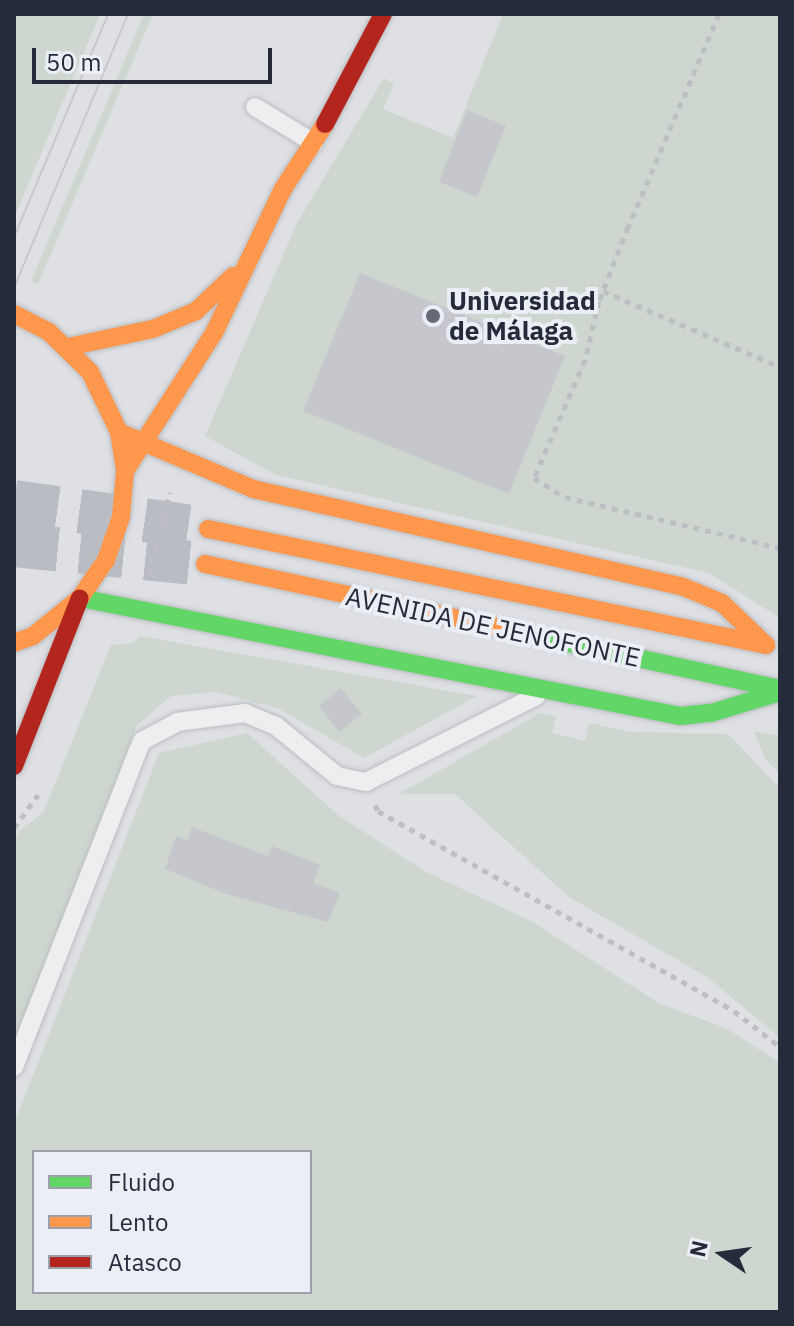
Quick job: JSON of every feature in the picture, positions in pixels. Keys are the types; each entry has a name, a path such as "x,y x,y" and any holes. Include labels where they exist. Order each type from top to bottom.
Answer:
{"main road":[{"path":"68,347 153,329 196,311 232,277 314,143 383,14"},
{"path":"125,471 146,444 214,333 258,236"},
{"path":"14,314 68,347 108,401 119,432 125,471 121,517 106,560 80,598 14,766"},
{"path":"119,432 253,489 681,586 722,603 773,646"},
{"name":"AVENIDA DE JENOFONTE","path":"208,529 773,646"},
{"name":"AVENIDA DE JENOFONTE","path":"205,564 780,691"},
{"path":"14,643 33,636 80,598"},
{"path":"80,598 542,692 680,716 711,713 780,691"}],"lane":[{"path":"255,107 314,143"},
{"path":"14,1067 142,741 177,722 245,713 276,726 337,776 366,782 542,692"}],"path":[{"path":"719,14 603,291 585,360 534,478 565,497 780,548"},
{"path":"603,291 780,367"},
{"path":"366,782 378,811 734,1011 780,1047"}],"shaded area":[{"path":"14,14 100,14 14,218"},
{"path":"144,14 153,14 38,284 31,281"},
{"name":"Universidad de Málaga","path":"503,14 780,14 780,618 709,573 276,475 205,436 297,223 384,78 394,84 383,109 453,138"},
{"path":"140,636 477,696 364,758 277,708 216,692 171,696 137,725 14,1040 14,844 19,831 43,813 111,645 133,643"},
{"path":"540,713 556,716 552,733 585,741 589,723 631,732 728,734 780,788 780,1038 707,977 569,897 455,794 399,794"},
{"path":"754,731 780,736 780,774 765,759"},
{"path":"247,733 338,815 424,871 533,922 660,1004 726,1028 780,1063 780,1312 14,1312 14,1124 159,753"}],"building":[{"path":"467,110 506,126 477,197 439,182"},
{"path":"360,273 565,356 509,494 303,411"},
{"path":"341,688 362,714 339,732 319,706"},
{"path":"192,827 268,856 272,846 320,865 313,883 340,893 328,922 226,894 165,869 176,836 187,840"}],"tunnel":[{"path":"14,502 208,529"},
{"path":"14,545 205,564"}],"tram line":[{"path":"14,237 108,14"},
{"path":"14,288 128,14"}],"traffic: fast":[{"path":"80,598 680,716 711,713 780,692"},
{"path":"500,628 780,689"}],"traffic: slow":[{"path":"125,471 214,333 283,189 325,124"},
{"path":"68,347 153,329 196,311 233,276"},
{"path":"14,314 49,332 90,372 119,432 125,471 121,517 106,560 80,598 33,636 14,643"},
{"path":"119,432 253,489 681,586 722,603 766,645"},
{"path":"208,529 766,645"},
{"path":"205,564 500,628"}],"traffic: jam":[{"path":"325,124 383,14"},
{"path":"14,766 80,598"}],"place":[{"name":"Universidad de Málaga","path":"433,316"}]}
